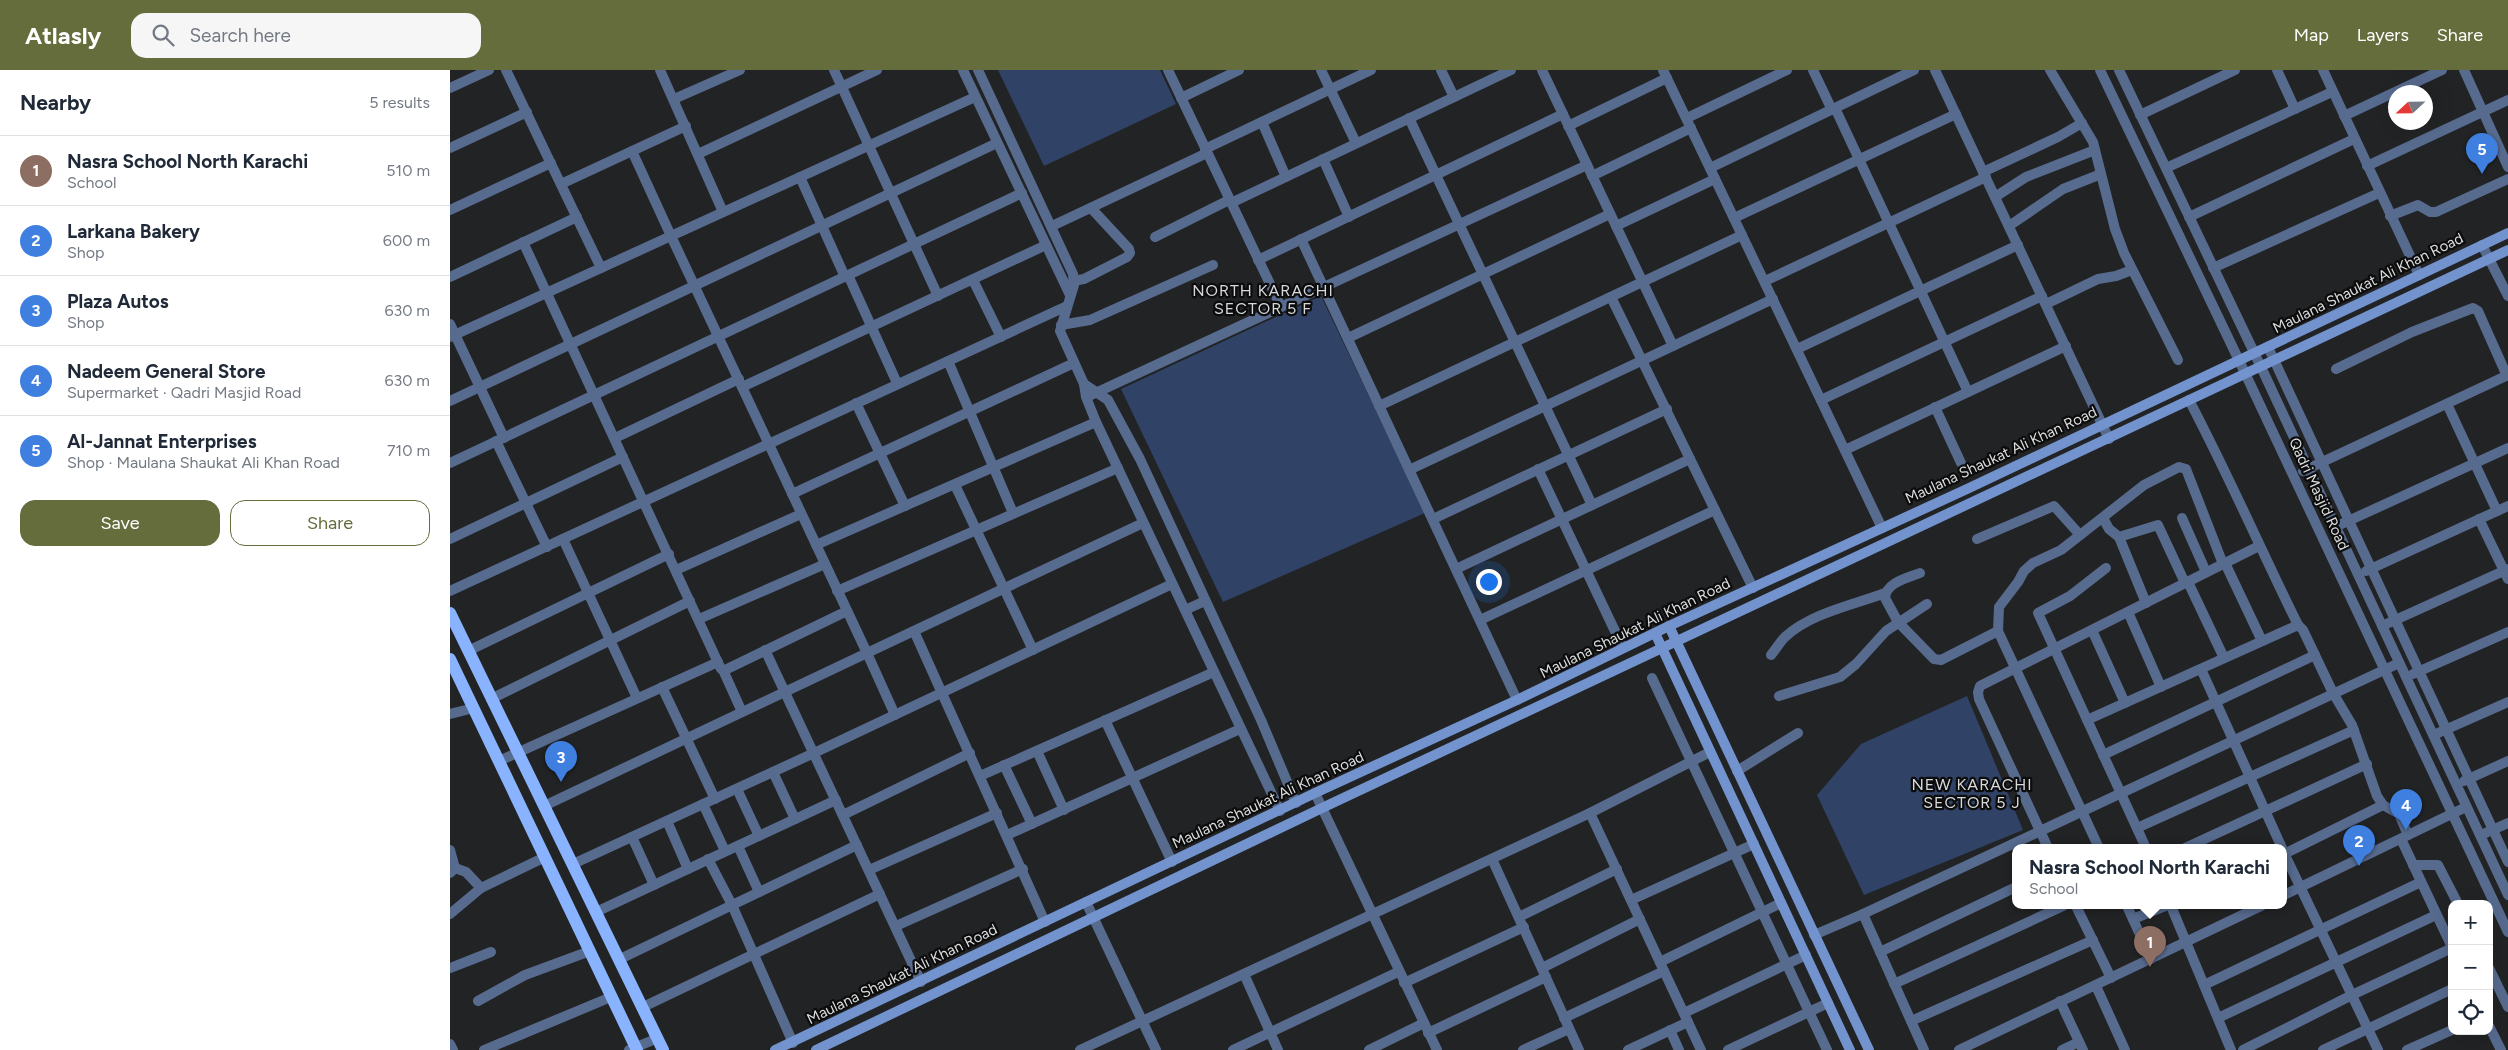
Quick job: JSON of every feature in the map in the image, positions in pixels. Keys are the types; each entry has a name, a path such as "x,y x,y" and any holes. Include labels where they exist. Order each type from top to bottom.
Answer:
{"main road":[{"name":"Maulana Shaukat Ali Khan Road","path":"775,1050 1517,700 1669,626 1882,528 2508,233"},
{"name":"Maulana Shaukat Ali Khan Road","path":"816,1050 1322,808 2508,250"},
{"path":"450,613 661,1044"},
{"path":"1669,626 1869,1050"},
{"path":"1655,633 1850,1050"},
{"path":"450,659 590,951 634,1049"}],"street":[{"path":"450,88 489,70"},
{"path":"506,70 601,268"},
{"path":"660,70 723,212"},
{"path":"674,99 740,70"},
{"path":"834,70 938,296"},
{"path":"698,154 877,70"},
{"path":"963,70 1070,295"},
{"path":"978,70 1073,274 1070,295 1060,331 1062,341 1084,384 1086,397 1096,422 1280,811"},
{"path":"1168,70 1281,307"},
{"path":"1181,98 1239,70"},
{"path":"1321,70 1356,143"},
{"path":"1052,226 1371,70"},
{"path":"1441,70 1454,97"},
{"path":"1155,237 1511,70"},
{"path":"1542,70 1673,346"},
{"path":"1813,70 1859,160 1968,392"},
{"path":"1710,168 1914,70"},
{"path":"1936,70 2109,439"},
{"path":"2050,70 2082,123 2095,150 2115,229 2132,270 2178,360"},
{"name":"Qadri Masjid Road","path":"2100,70 2294,476 2508,932"},
{"name":"Qadri Masjid Road","path":"2119,70 2261,367 2466,807 2507,889"},
{"path":"2140,114 2235,70"},
{"path":"2277,70 2295,109"},
{"path":"2322,70 2419,275"},
{"path":"2344,116 2442,70"},
{"path":"2464,70 2508,167"},
{"path":"1592,176 1783,71"},
{"path":"1568,126 1665,74 1882,528"},
{"path":"2166,168 2332,92"},
{"path":"452,336 975,97"},
{"path":"2367,166 2508,100"},
{"path":"450,148 527,112"},
{"path":"1258,260 1563,114"},
{"path":"1734,218 1956,114"},
{"path":"1409,118 1592,505"},
{"path":"1262,122 1286,177"},
{"path":"1764,282 1889,223 2082,123"},
{"path":"561,184 686,126"},
{"path":"2189,217 2354,139"},
{"path":"450,401 997,143"},
{"path":"1995,197 2026,177 2095,150"},
{"path":"632,151 895,715"},
{"path":"1323,159 1349,217"},
{"path":"450,210 551,163"},
{"path":"1086,397 1587,165"},
{"path":"2009,226 2062,189 2101,174"},
{"path":"800,177 821,226 872,326 897,383"},
{"path":"1616,226 1715,178"},
{"path":"2390,216 2418,205 2430,212 2436,212 2508,179"},
{"path":"450,463 1022,193"},
{"path":"2213,268 2380,193"},
{"path":"1073,281 1084,279 1127,257 1130,253 1129,249 1091,208"},
{"path":"1348,338 1610,214"},
{"path":"450,277 577,216"},
{"path":"1379,406 1742,235"},
{"path":"1302,239 1517,700"},
{"path":"523,242 742,712"},
{"path":"1797,349 2018,245"},
{"path":"2482,245 2508,296"},
{"path":"614,438 872,326 1046,246"},
{"path":"1061,325 1090,320 1213,265"},
{"path":"1821,400 1945,342 2044,300 2098,279 2116,276 2132,270"},
{"path":"973,280 1001,337"},
{"path":"1611,296 1753,588"},
{"path":"1409,470 1773,299"},
{"path":"450,591 1067,306"},
{"path":"2294,476 2507,376 2478,311 2473,308 2412,332 2336,369"},
{"path":"450,324 452,336 480,387 500,440 547,547"},
{"path":"1845,450 2066,346"},
{"path":"2268,347 2444,730 2508,862"},
{"path":"948,361 1013,513"},
{"path":"792,494 970,413 1074,363"},
{"path":"1084,384 1098,391 1108,400 1140,459 1261,720 1296,803"},
{"path":"2189,400 2224,466 2259,546 2298,625 2303,630 2333,693 2354,730 2377,796 2383,805 2397,812 2413,865 2451,945"},
{"path":"856,403 905,506"},
{"path":"2446,404 2497,511"},
{"path":"1935,407 1961,463"},
{"path":"1433,519 1667,409"},
{"path":"816,545 1096,422"},
{"path":"2335,527 2508,448"},
{"path":"450,538 527,504 623,457"},
{"path":"1456,569 1690,458"},
{"path":"2098,844 2014,669 1998,631 1999,607 2024,571 2033,563 2061,550 2144,484 2183,467 2186,469 2224,563 2262,641"},
{"path":"837,591 1118,468"},
{"path":"1538,469 1623,648"},
{"path":"955,484 1034,650"},
{"path":"1977,539 2054,506 2080,535"},
{"path":"2358,575 2508,506"},
{"path":"1480,620 1715,510"},
{"path":"676,570 801,514"},
{"path":"2103,518 2109,529 2119,536 2146,603"},
{"path":"2182,518 2206,572"},
{"path":"2382,626 2507,573 2479,519"},
{"path":"544,806 1143,523"},
{"path":"2119,536 2158,525 2224,658"},
{"path":"563,539 638,698"},
{"path":"2046,844 2006,760 1978,692 1980,686 2259,546"},
{"path":"468,651 669,554"},
{"path":"699,619 825,564"},
{"path":"2106,568 2070,596 2038,613 2144,844"},
{"path":"1771,656 1784,637 1800,627 1818,617 1885,594 1891,586 1920,573"},
{"path":"573,864 737,789 1172,584"},
{"path":"1885,594 1898,622 1938,660 1998,631"},
{"path":"492,699 690,601"},
{"path":"1184,610 1205,601"},
{"path":"1779,696 1840,676 1856,664 1880,637 1898,622 1927,604"},
{"path":"499,761 662,687 765,650 847,611"},
{"path":"2128,612 2161,687"},
{"path":"2087,720 2298,625"},
{"path":"2092,630 2125,703"},
{"path":"914,631 1023,869 1045,922"},
{"path":"2406,678 2508,632"},
{"path":"765,650 921,982"},
{"path":"2103,755 2315,655"},
{"path":"1814,935 1863,914 2399,663"},
{"path":"2201,669 2280,844"},
{"path":"980,776 1214,672"},
{"path":"1652,678 1827,1050"},
{"path":"662,687 715,799"},
{"path":"2433,735 2508,702"},
{"path":"450,714 474,708"},
{"path":"1105,720 1172,862"},
{"path":"1007,835 1240,729"},
{"path":"2137,828 2354,730"},
{"path":"1737,771 1798,733"},
{"path":"1037,751 1064,810"},
{"path":"1086,1049 1590,813 1710,752"},
{"path":"843,815 970,753"},
{"path":"2456,785 2508,761"},
{"path":"2194,844 2367,764"},
{"path":"1004,765 1032,824"},
{"path":"773,772 794,820"},
{"path":"737,789 759,836"},
{"path":"1315,794 1398,972 1437,1050"},
{"path":"596,912 836,800"},
{"path":"703,804 725,851"},
{"path":"2287,853 2383,805"},
{"path":"2287,894 2466,807"},
{"path":"869,870 997,813"},
{"path":"1590,813 1701,1050"},
{"path":"666,821 688,869"},
{"path":"2481,836 2508,823"},
{"path":"632,837 654,885"},
{"path":"1631,900 1754,844"},
{"path":"620,959 857,845"},
{"path":"738,846 759,892"},
{"path":"450,850 452,870 466,872 481,888"},
{"path":"450,914 481,888 545,857"},
{"path":"708,859 732,906 752,956 793,1043"},
{"path":"1492,859 1579,1050"},
{"path":"2287,860 2378,1050"},
{"path":"2413,865 2438,865 2456,900"},
{"path":"896,926 1023,869"},
{"path":"1519,917 1617,869"},
{"path":"2204,984 2421,882"},
{"path":"1880,952 2012,889"},
{"path":"644,1008 880,894"},
{"path":"1086,902 1156,1050"},
{"path":"1564,1018 1782,903"},
{"path":"1894,984 2056,909"},
{"path":"2078,909 2111,978"},
{"path":"2128,909 2150,959"},
{"path":"2133,919 2158,909"},
{"path":"2172,909 2232,1050"},
{"path":"1959,1050 2255,909"},
{"path":"1863,914 1924,1050"},
{"path":"2218,1018 2436,914"},
{"path":"1369,1050 1426,1028 1544,972 1640,919"},
{"path":"1404,983 1524,927"},
{"path":"1911,1021 2093,940"},
{"path":"2243,1050 2352,995 2448,950"},
{"path":"478,1001 525,975 590,951"},
{"path":"450,968 491,952"},
{"path":"1628,1050 1670,1030 1686,1017 1806,955"},
{"path":"1233,1050 1398,972"},
{"path":"1244,974 1278,1050"},
{"path":"2493,976 2508,1007"},
{"path":"2096,986 2125,1050"},
{"path":"2323,1050 2450,990"},
{"path":"484,1050 501,1046 611,997"},
{"path":"2060,1002 2081,1046 2062,1050"},
{"path":"1728,1050 1828,1003"},
{"path":"1523,1050 1569,1029"},
{"path":"1670,1030 1679,1050"},
{"path":"2407,1050 2448,1032"},
{"path":"2493,1035 2498,1049"},
{"path":"450,1044 453,1050"},
{"path":"634,1049 661,1044"}],"shaded area":[{"path":"998,70 1160,70 1176,104 1044,166"},
{"path":"1321,296 1425,513 1223,602 1121,389"},
{"path":"1967,696 2023,830 1864,895 1817,795 1861,744"}],"place":[{"name":"Al-Jannat Enterprises","path":"2482,174"},
{"name":"Plaza Autos","path":"561,782"},
{"name":"Nadeem General Store","path":"2406,830"},
{"name":"Larkana Bakery","path":"2359,866"},
{"name":"Nasra School North Karachi","path":"2150,967"}],"district":[{"name":"NORTH KARACHI SECTOR 5 F","path":"1263,299"},
{"name":"NEW KARACHI SECTOR 5 J","path":"1972,793"}]}
